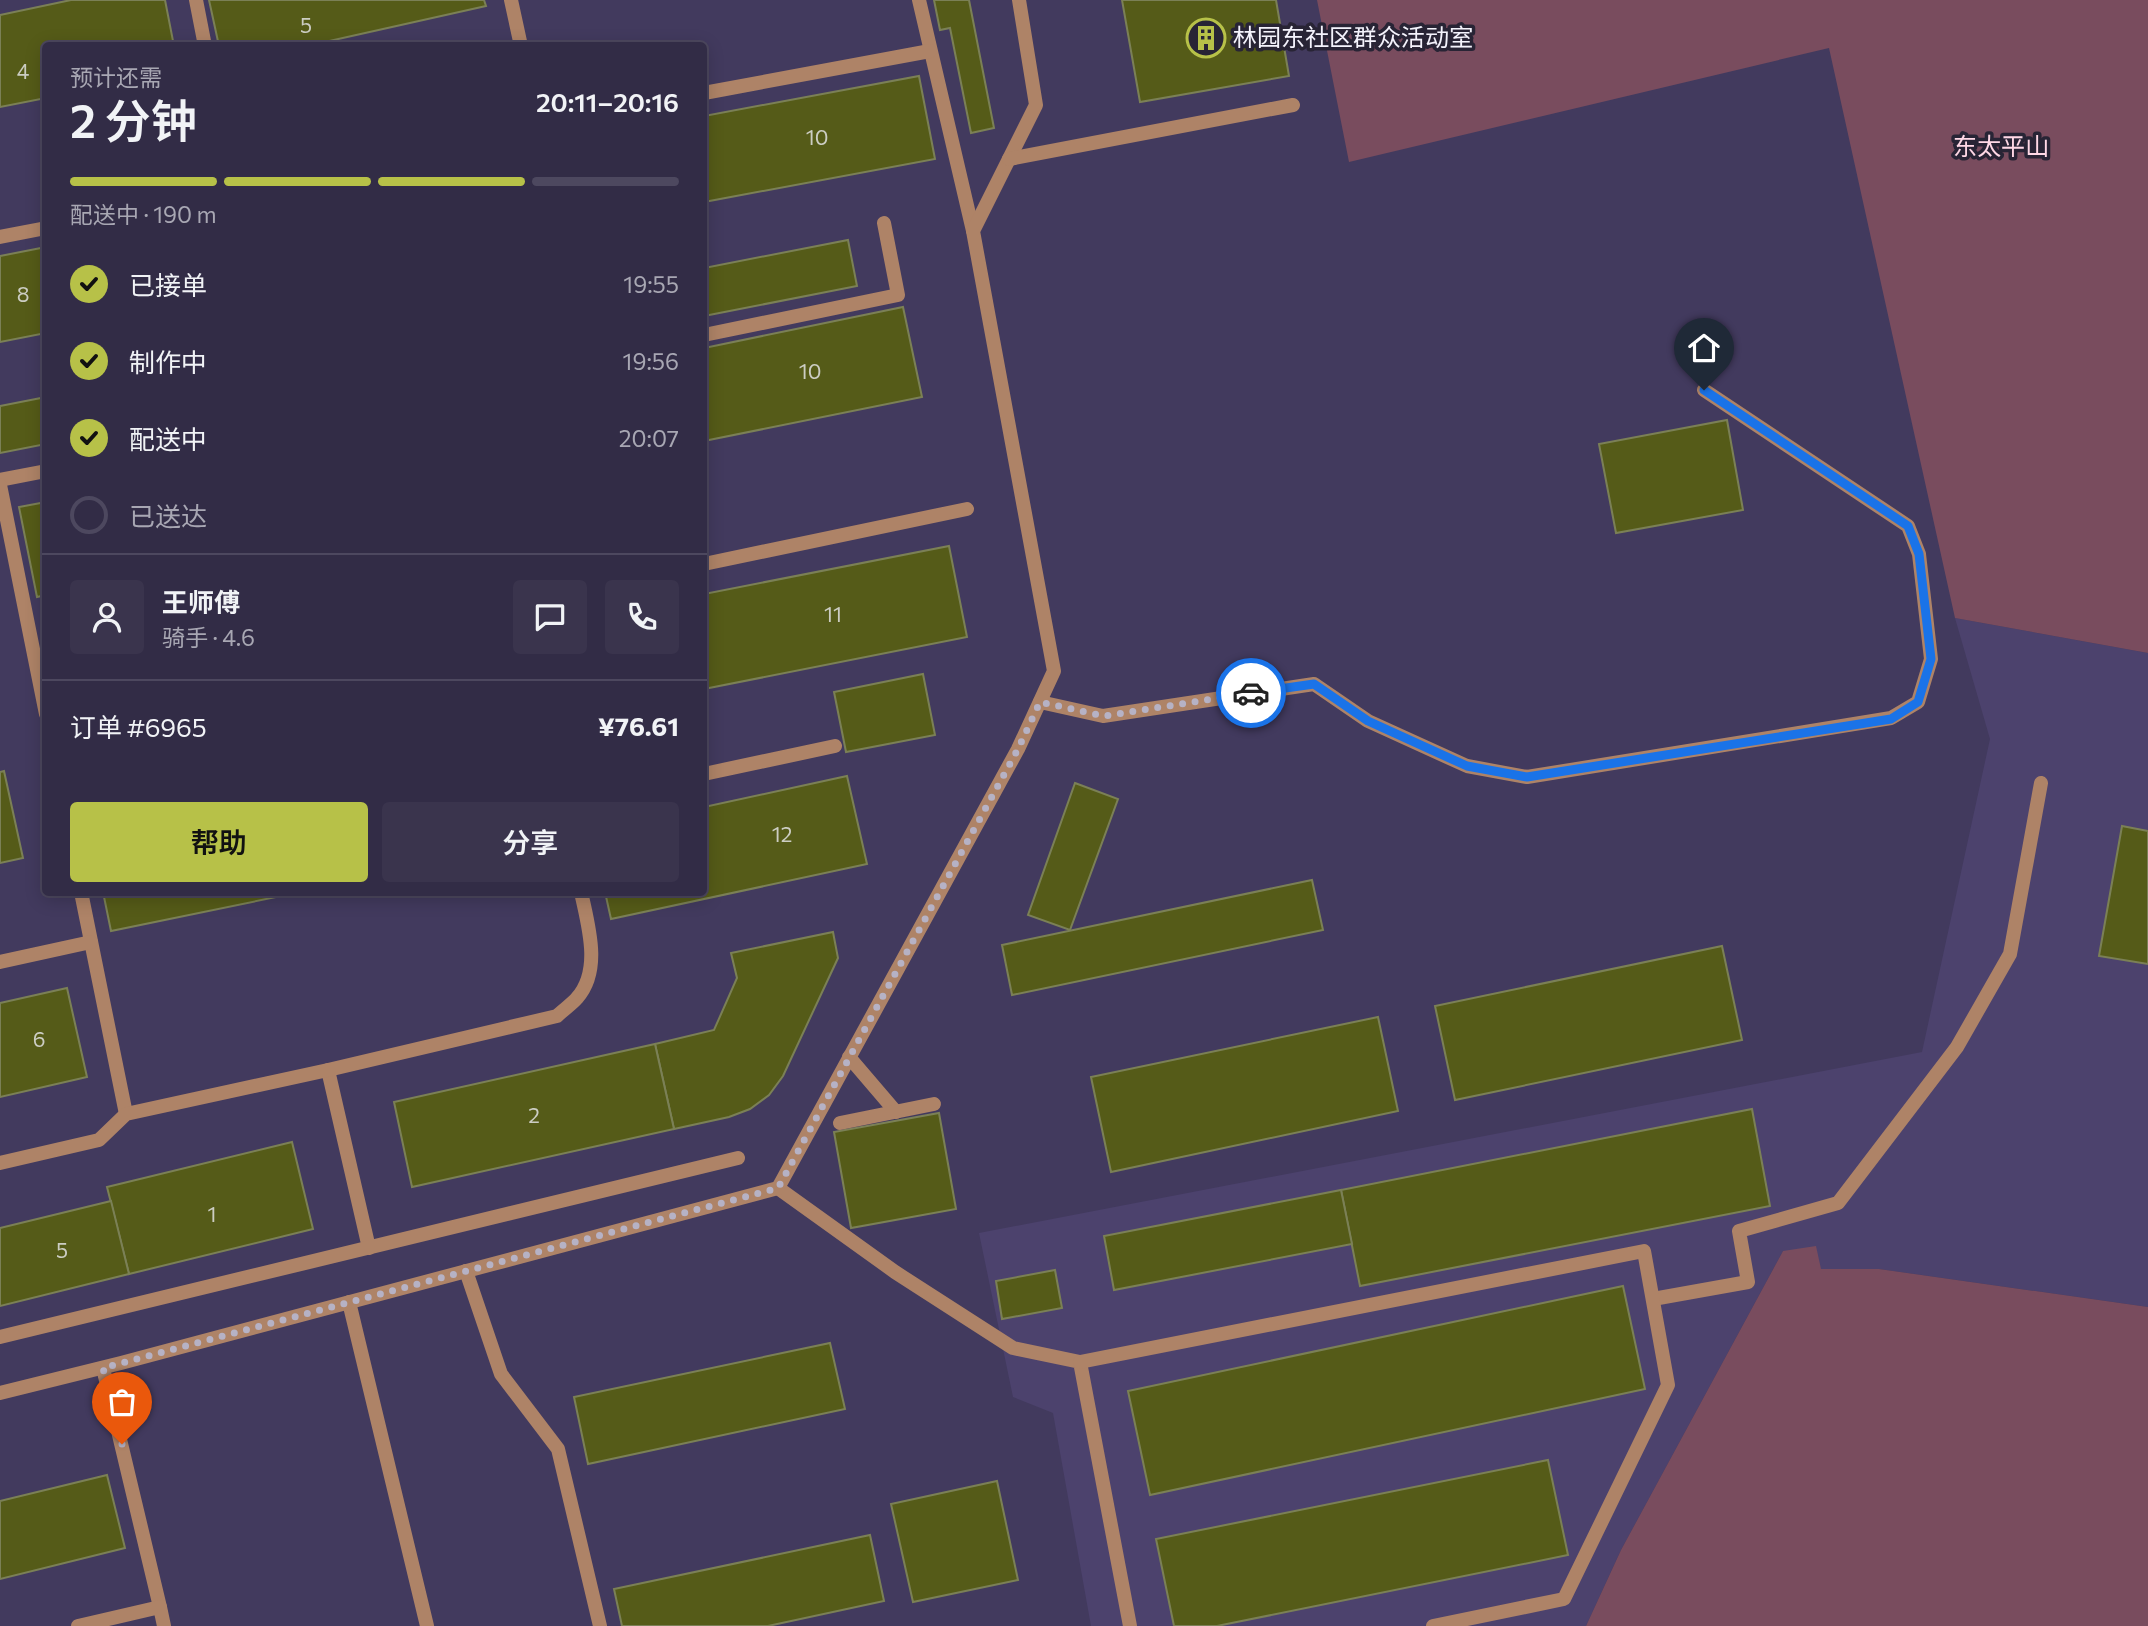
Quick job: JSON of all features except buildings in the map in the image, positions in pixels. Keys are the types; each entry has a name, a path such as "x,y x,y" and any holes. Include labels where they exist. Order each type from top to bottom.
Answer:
{"street":[{"path":"197,0 204,42"},
{"path":"511,0 521,42"},
{"path":"0,1393 778,1188 1018,749 1054,671 974,231 919,0"},
{"path":"974,231 1036,105 1019,0"},
{"path":"707,92 930,51"},
{"path":"1009,159 1293,105"},
{"path":"707,334 898,295 884,223"},
{"path":"0,226 40,229"},
{"path":"0,237 40,229"},
{"path":"1040,702 1104,716 1314,684 1368,721 1467,766 1527,777 1891,719 1918,702 1931,659 1919,554 1908,526 1704,390"},
{"path":"42,472 0,483 42,694"},
{"path":"707,563 967,509"},
{"path":"707,773 835,746"},
{"path":"1653,1299 1748,1282 1739,1231 1838,1203 1957,1047 2010,954 2041,783"},
{"path":"82,896 126,1114"},
{"path":"0,1163 99,1140 126,1114 557,1016 579,996 590,975 592,954 582,896"},
{"path":"0,962 91,942"},
{"path":"849,1057 896,1112"},
{"path":"328,1070 369,1248"},
{"path":"840,1123 934,1104"},
{"path":"0,1337 738,1158"},
{"path":"778,1188 895,1272 1013,1348 1080,1362 1644,1251 1668,1385 1564,1599 1433,1626"},
{"path":"466,1271 501,1374 558,1450 600,1626"},
{"path":"349,1302 427,1626"},
{"path":"1080,1362 1130,1626"},
{"path":"103,1368 164,1626"},
{"path":"78,1626 160,1607"}],"shaded area":[{"path":"1955,618 2148,653 2148,1307 1879,1269 1821,1269 1783,1251 1621,1550 1586,1626 1091,1626 1053,1413 1013,1397 979,1233 1922,1052 1990,739"}],"green space":[{"name":"东太平山","path":"1317,0 2148,0 2148,653 1955,618 1829,48 1349,162"},
{"path":"1816,1246 1821,1269 1879,1269 2148,1307 2148,1626 1586,1626 1621,1550 1783,1251"}],"way so far":[{"path":"122,1444 103,1368 778,1188 1018,749 1040,702 1104,716 1251,693"}],"place":[{"name":"林园东社区群众活动室","path":"1206,38"}],"route":[{"path":"1251,693 1314,684 1368,721 1467,766 1527,777 1891,719 1918,702 1931,659 1919,554 1908,526 1704,390"}]}
